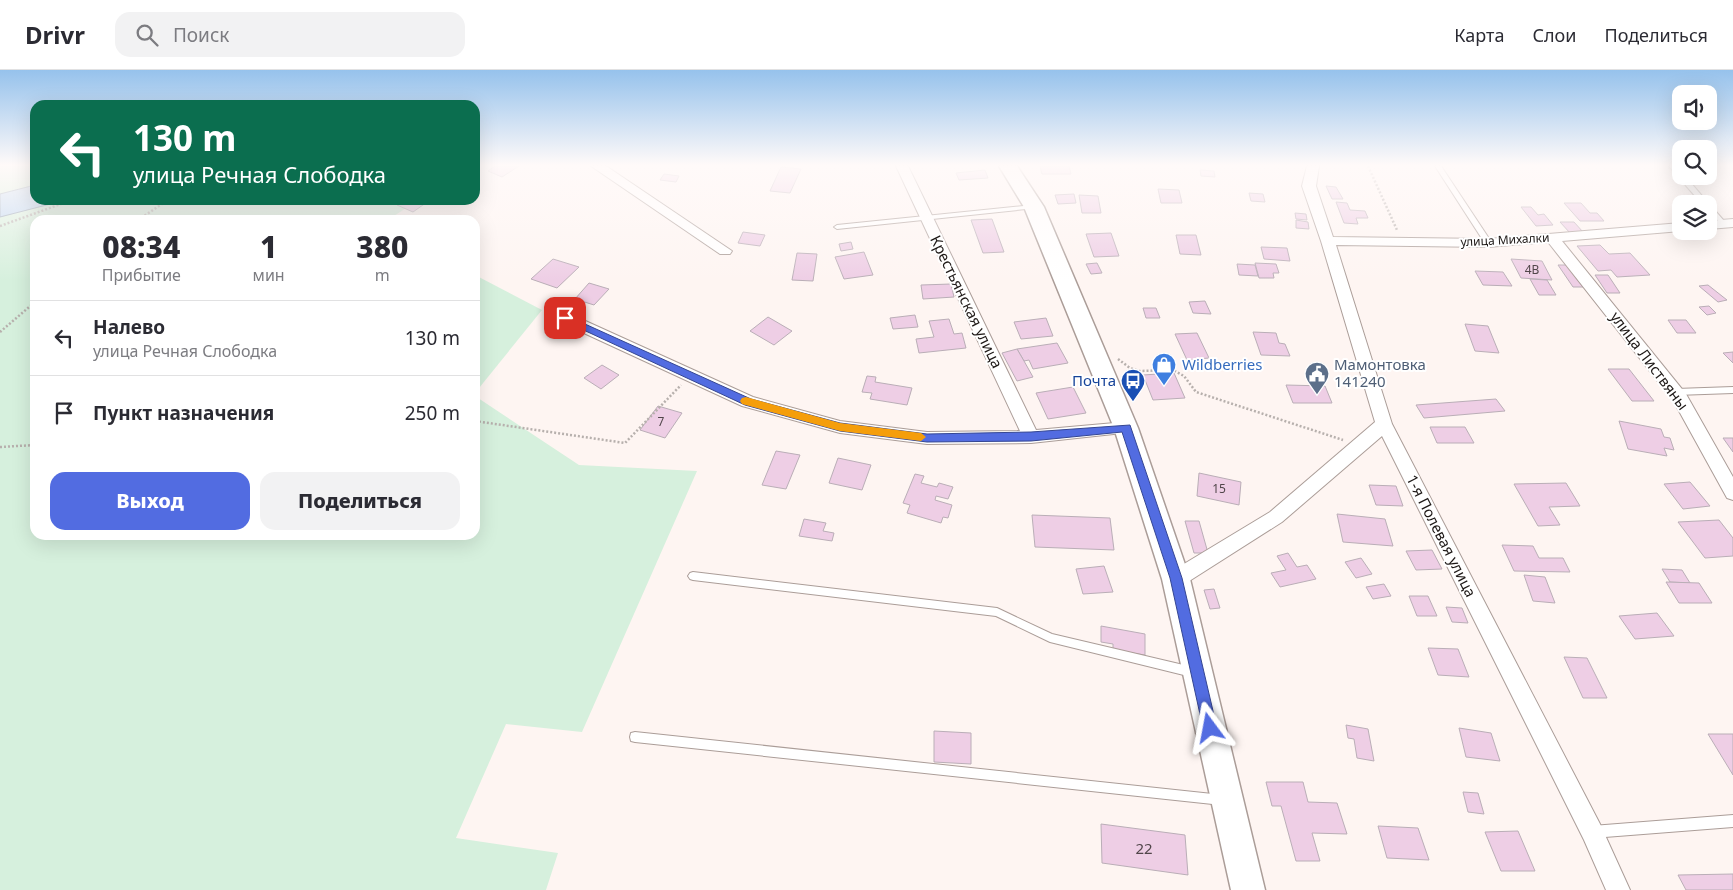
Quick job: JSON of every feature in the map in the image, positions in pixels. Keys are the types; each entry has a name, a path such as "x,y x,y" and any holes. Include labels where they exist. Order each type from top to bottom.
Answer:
{"street":[{"path":"655,204 725,251"},
{"name":"Крестьянская улица","path":"920,204 1031,436"},
{"path":"1032,204 1126,428 1176,578 1248,890"},
{"name":"1-я Полевая улица","path":"1315,204 1384,424 1592,832 1618,890"},
{"name":"улица Михалки","path":"1328,241 1488,243 1672,228"},
{"name":"улица Листвяны","path":"1552,238 1676,392 1733,494"},
{"path":"565,318 748,402 840,427 927,438 1031,436 1126,428"},
{"path":"1176,578 1276,516 1362,446 1384,424"}],"lane":[{"path":"1463,204 1488,243"},
{"path":"837,228 925,216 1034,207"},
{"path":"1717,214 1728,223"},
{"path":"1676,392 1733,390"},
{"path":"693,576 997,612 1050,638 1197,673"},
{"path":"635,737 1228,801"},
{"path":"1592,832 1733,821"}],"path":[{"path":"1385,204 1402,242"},
{"path":"30,215 58,205"},
{"path":"146,215 160,205"},
{"path":"0,226 30,215"},
{"path":"0,332 30,306"},
{"path":"1116,357 1130,368 1139,371 1173,370 1184,376 1196,392 1362,446"},
{"path":"480,421 625,443 690,375"},
{"path":"0,447 30,445"}],"green space":[{"path":"0,204 410,205 396,215 30,215 30,540 480,540 480,399 579,465 697,471 582,732 506,724 456,838 558,853 546,890 0,890"},
{"path":"480,278 542,310 480,387"}],"water":[{"path":"0,204 47,205 0,217"}],"building":[{"path":"1081,204 1099,204 1101,213 1082,213"},
{"path":"1337,204 1348,204 1350,210 1365,211 1368,218 1356,218 1358,224 1344,223"},
{"path":"1565,204 1582,204 1590,213 1597,213 1604,221 1580,221"},
{"path":"397,205 423,205 413,212"},
{"path":"1521,207 1531,207 1538,215 1544,214 1553,225 1536,226"},
{"path":"1295,213 1306,214 1307,220 1296,219"},
{"path":"992,219 1004,252 983,253 971,220"},
{"path":"1296,220 1308,222 1309,229 1296,228"},
{"path":"1560,222 1574,222 1583,232 1570,233"},
{"path":"743,232 765,235 760,246 738,243"},
{"path":"1111,233 1119,256 1094,257 1086,234"},
{"path":"1176,235 1196,235 1201,255 1180,254"},
{"path":"851,242 853,249 841,251 839,244"},
{"path":"1600,245 1609,254 1630,253 1650,275 1617,277 1611,270 1598,271 1577,246"},
{"path":"1261,247 1287,248 1290,261 1264,259"},
{"path":"864,252 873,275 844,279 835,257"},
{"path":"797,253 817,254 813,281 792,280"},
{"path":"553,259 579,267 557,288 531,279"},
{"path":"1511,259 1542,261 1552,280 1521,278"},
{"path":"1097,263 1102,273 1091,274 1086,264"},
{"path":"1255,263 1276,264 1279,273 1273,273 1274,278 1259,278"},
{"path":"1237,264 1255,265 1258,276 1239,275"},
{"path":"1558,265 1572,265 1587,287 1573,287"},
{"path":"1475,271 1503,272 1512,286 1483,285"},
{"path":"1595,275 1608,275 1620,293 1607,293"},
{"path":"1530,279 1547,280 1556,295 1539,295"},
{"path":"589,283 609,289 594,305 575,299"},
{"path":"951,284 954,297 923,299 921,285"},
{"path":"1708,285 1727,300 1718,302 1699,286"},
{"path":"1205,301 1211,314 1193,313 1189,302"},
{"path":"1709,306 1716,313 1707,315 1699,307"},
{"path":"1143,308 1156,308 1160,318 1146,318"},
{"path":"915,315 918,327 893,329 890,318"},
{"path":"768,317 792,331 774,345 750,331"},
{"path":"1046,318 1053,336 1021,339 1014,322"},
{"path":"949,319 954,334 962,333 966,348 919,353 916,339 934,337 929,321"},
{"path":"1668,320 1686,320 1696,333 1677,333"},
{"path":"1465,324 1488,326 1499,353 1475,351"},
{"path":"1253,332 1276,333 1279,343 1285,344 1290,356 1261,355"},
{"path":"1197,333 1209,358 1187,360 1175,334"},
{"path":"1057,343 1068,363 1033,369 1029,360 1024,361 1017,349"},
{"path":"1017,349 1033,377 1017,381 1002,353"},
{"path":"1733,352 1733,363 1723,353"},
{"path":"602,365 619,375 601,389 584,378"},
{"path":"1608,369 1629,369 1654,401 1632,401"},
{"name":"Wildberries","path":"1174,373 1185,398 1153,400 1143,375"},
{"path":"867,376 876,377 875,382 912,388 907,405 870,399 872,393 862,392"},
{"path":"1286,385 1325,386 1332,403 1293,403"},
{"path":"1073,387 1086,413 1048,419 1036,393"},
{"path":"1496,399 1505,411 1424,418 1416,405"},
{"path":"658,406 682,413 665,438 640,430"},
{"path":"1619,421 1661,429 1664,437 1670,438 1674,450 1664,448 1667,456 1628,449"},
{"path":"1430,427 1465,427 1474,443 1437,443"},
{"path":"1723,438 1733,438 1733,452"},
{"path":"776,451 800,455 786,489 762,485"},
{"path":"838,458 871,465 862,490 829,483"},
{"path":"1199,473 1241,482 1239,505 1197,496"},
{"path":"915,474 924,476 921,483 937,487 939,483 953,487 948,499 936,496 935,500 952,505 948,518 943,517 941,523 907,513 910,505 903,503"},
{"path":"1690,482 1710,506 1683,509 1664,484"},
{"path":"1566,483 1580,506 1549,507 1560,525 1538,526 1514,484"},
{"path":"1369,485 1396,486 1403,506 1376,505"},
{"path":"1337,514 1385,519 1393,546 1343,542"},
{"path":"1032,515 1110,518 1114,550 1035,547"},
{"path":"804,519 826,523 823,531 834,533 832,541 799,536"},
{"path":"1719,520 1733,538 1733,556 1705,558 1678,522"},
{"path":"1185,521 1199,521 1208,553 1194,553"},
{"path":"1502,545 1533,546 1539,558 1563,558 1570,572 1514,571"},
{"path":"1432,550 1442,569 1416,570 1406,551"},
{"path":"1288,553 1297,567 1307,565 1316,579 1280,587 1271,573 1286,570 1277,556"},
{"path":"1361,558 1372,574 1356,578 1345,562"},
{"path":"1104,566 1113,592 1083,594 1076,569"},
{"path":"1662,569 1682,570 1690,583 1670,582"},
{"path":"1524,575 1545,577 1555,603 1533,601"},
{"path":"1666,582 1699,583 1712,603 1679,603"},
{"path":"1384,584 1391,596 1373,599 1366,587"},
{"path":"1214,589 1220,608 1210,609 1204,590"},
{"path":"1409,596 1428,596 1437,616 1417,616"},
{"path":"1446,607 1462,608 1468,623 1452,622"},
{"path":"1657,613 1674,636 1635,639 1619,616"},
{"path":"1101,626 1145,634 1145,655 1113,650 1113,644 1101,642"},
{"path":"1428,648 1458,649 1469,677 1438,675"},
{"path":"1564,657 1587,658 1607,698 1583,698"},
{"path":"1346,725 1368,729 1374,761 1357,758 1354,739 1348,738"},
{"path":"1459,728 1491,733 1500,761 1466,757"},
{"path":"934,731 971,733 971,764 934,762"},
{"path":"1708,734 1733,734 1733,775"},
{"path":"1266,782 1303,782 1308,802 1337,803 1347,834 1312,833 1320,861 1296,861 1281,806 1272,806"},
{"path":"1463,792 1478,793 1484,814 1468,812"},
{"path":"1101,824 1185,835 1188,875 1102,863"},
{"path":"1378,826 1418,828 1429,860 1387,858"},
{"path":"1518,831 1535,871 1501,871 1485,832"},
{"path":"1733,874 1733,890 1686,890 1678,875"}],"slow traffic":[{"path":"746,401 840,427 921,437"}],"place":[{"name":"Wildberries","path":"1164,386"},
{"name":"Мамонтовка 141240","path":"1317,395"},
{"name":"Почта","path":"1133,402"}],"route":[{"path":"565,318 748,402 840,427 927,438 1031,436 1126,428 1176,578 1210,728"}]}
